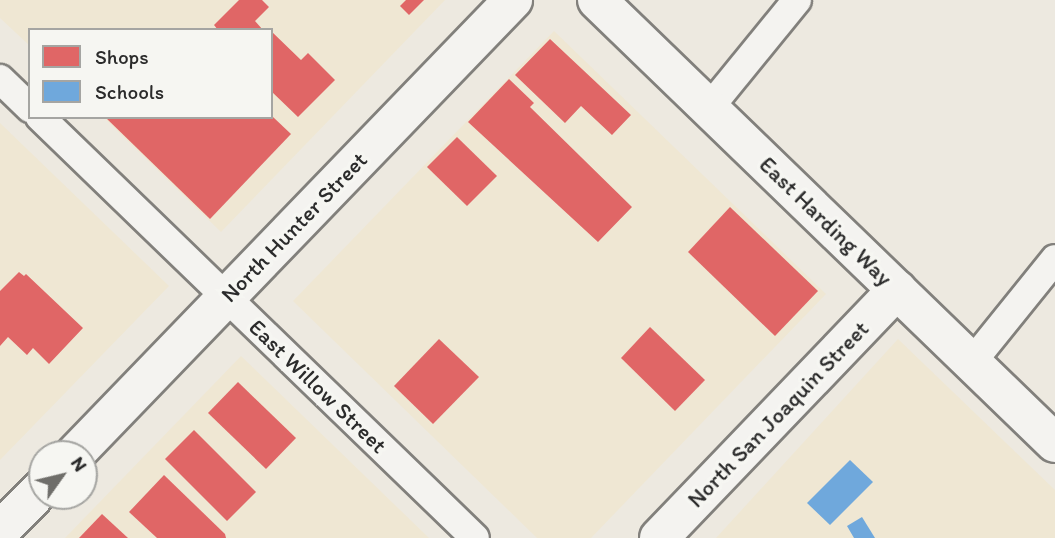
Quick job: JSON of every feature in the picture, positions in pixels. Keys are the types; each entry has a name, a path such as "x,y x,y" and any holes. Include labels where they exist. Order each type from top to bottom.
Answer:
{"street":[{"name":"North Hunter Street","path":"89,440 513,0"},
{"name":"East Harding Way","path":"597,0 1055,443"},
{"path":"709,108 797,0"},
{"path":"0,79 28,106"},
{"name":"East Willow Street","path":"42,119 475,538"},
{"path":"972,362 1055,259"},
{"name":"North San Joaquin Street","path":"659,538 897,290"},
{"path":"0,531 28,502"}],"shaded area":[{"path":"0,0 445,0 221,232 105,119 273,119 273,28 28,28 28,44 0,18"},
{"path":"554,31 826,294 591,538 537,538 293,301"},
{"path":"0,123 169,286 0,460"},
{"path":"898,339 1055,490 1055,538 716,538"},
{"path":"241,356 429,538 65,538 92,510 98,510 98,504"}],"building: Shops":[{"path":"239,0 262,0 269,7 255,21 261,28 216,28 214,25"},
{"path":"406,0 424,0 409,15 400,6"},
{"path":"273,33 301,60 308,53 335,80 298,117 273,93"},
{"path":"550,39 631,115 612,135 581,106 565,123 515,75"},
{"path":"509,79 534,103 530,107 632,207 598,242 468,122"},
{"path":"273,117 291,134 210,219 107,119"},
{"path":"457,137 497,176 467,206 427,167"},
{"path":"730,207 818,291 775,336 688,252"},
{"path":"19,272 24,276 26,274 83,328 49,364 33,348 27,355 8,337 0,346 0,291"},
{"path":"650,327 705,380 675,411 621,358"},
{"path":"439,339 479,377 433,424 394,386"},
{"path":"238,382 296,438 266,469 208,413"},
{"path":"194,430 256,492 227,521 165,459"},
{"path":"164,475 226,538 157,538 129,512"},
{"path":"102,514 128,538 79,538"}],"building: Schools":[{"path":"850,460 873,482 830,525 807,503"},
{"path":"862,517 875,538 854,538 847,526"}]}
